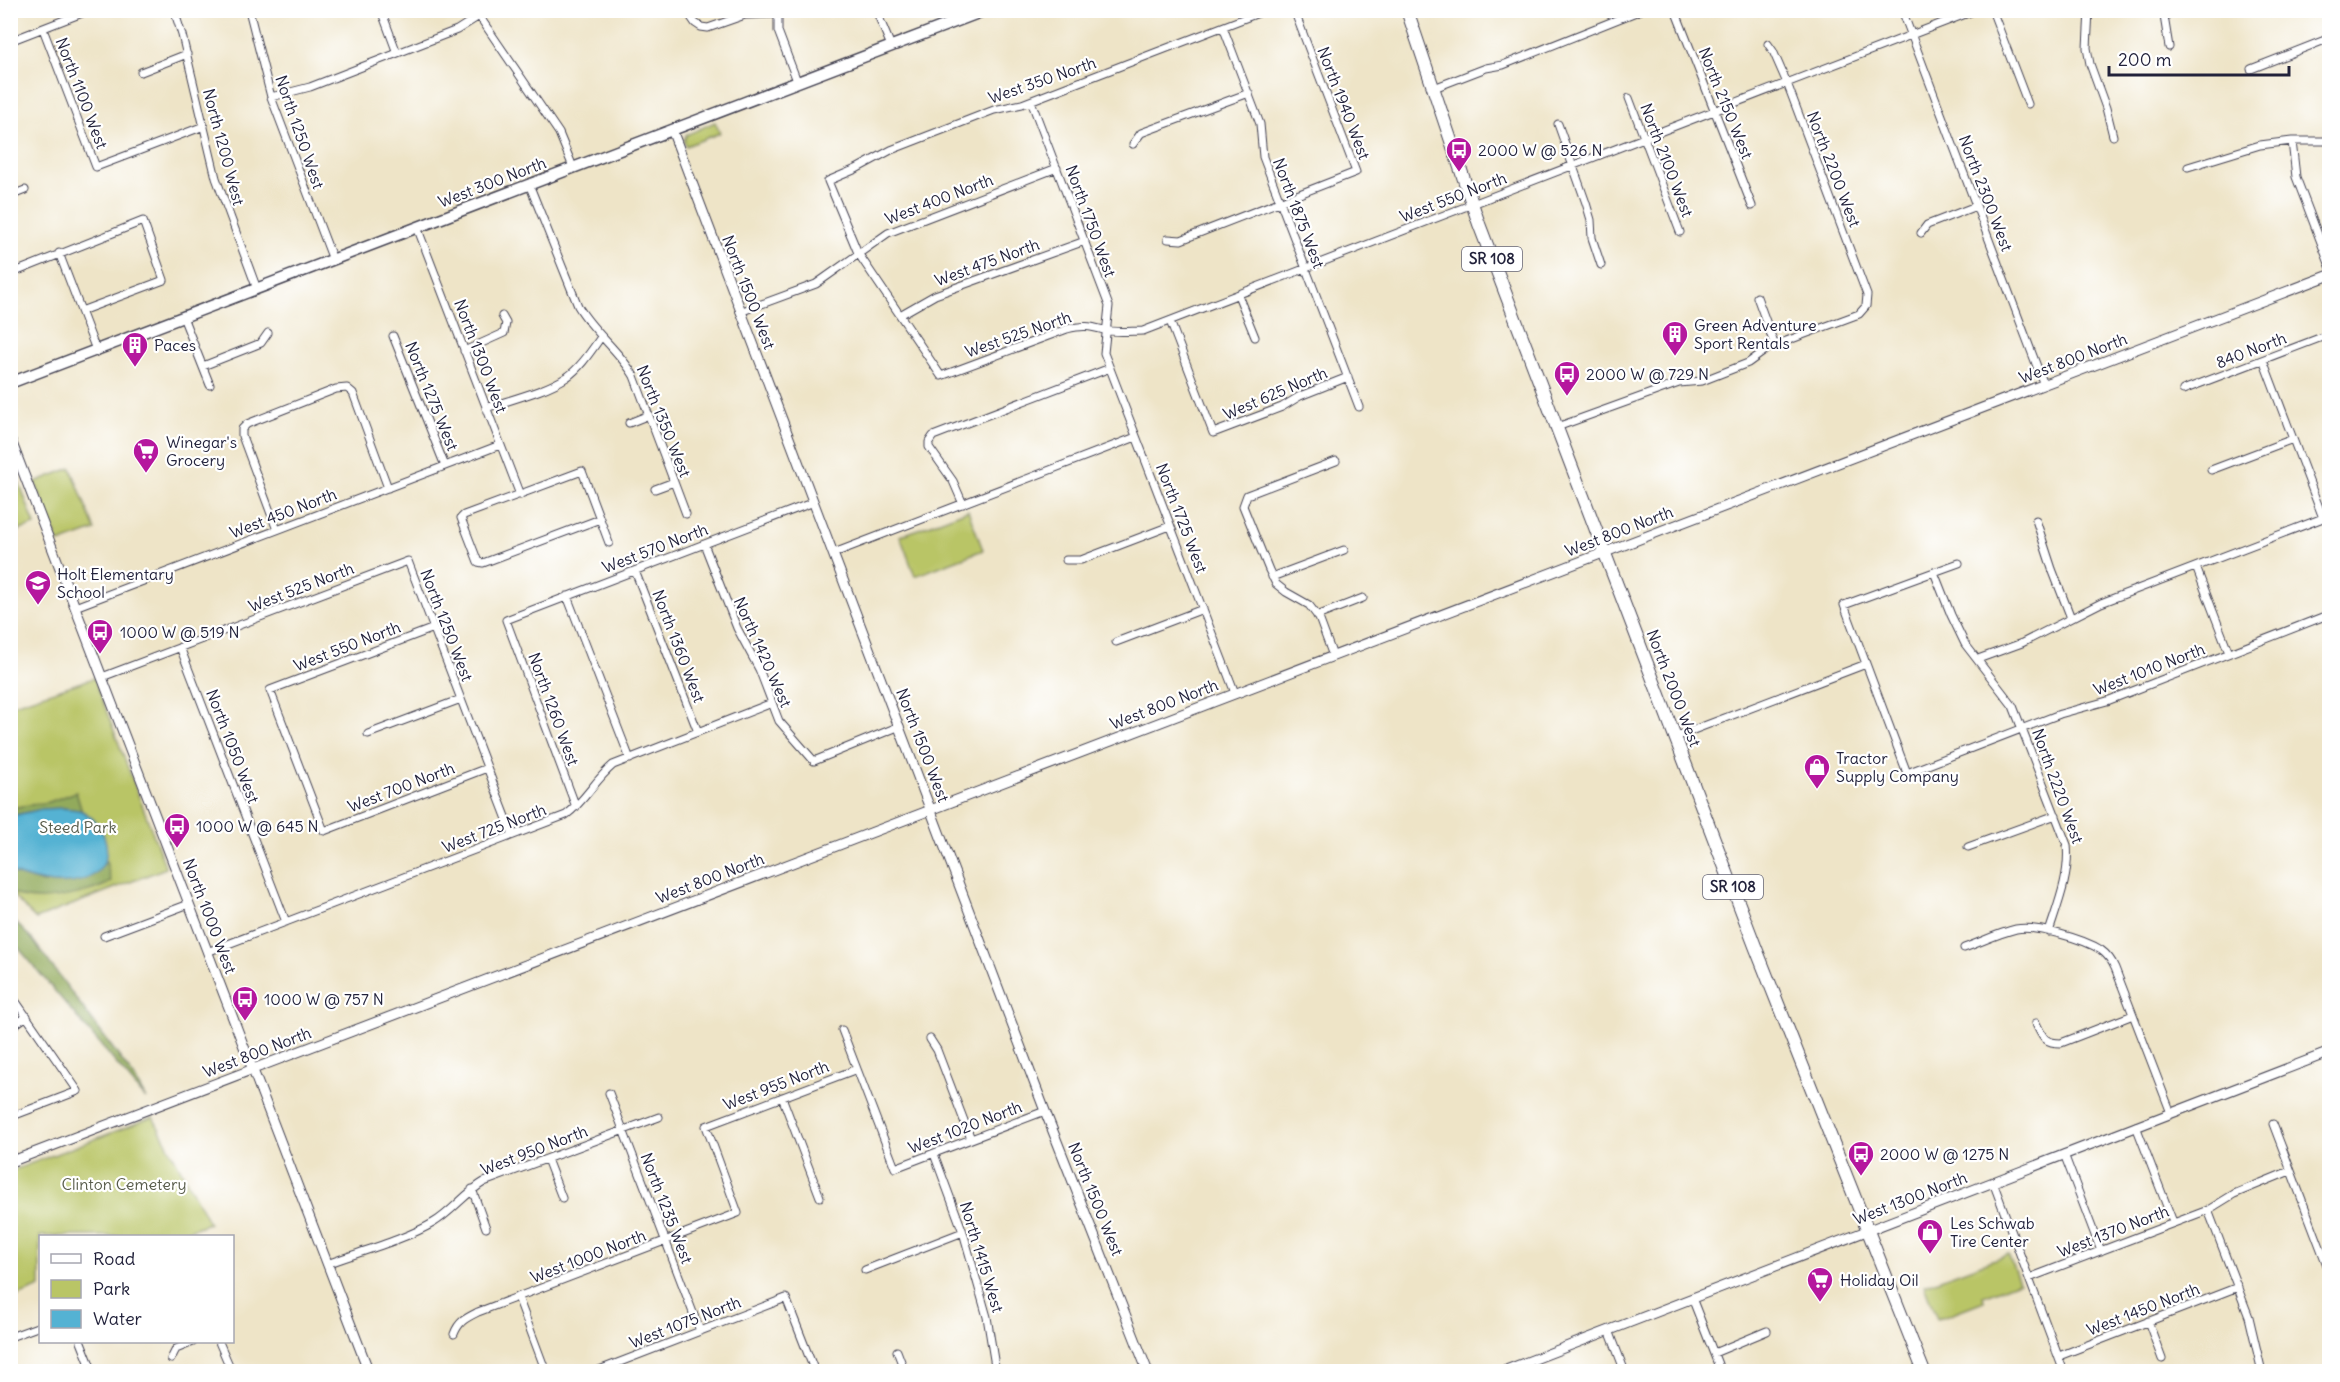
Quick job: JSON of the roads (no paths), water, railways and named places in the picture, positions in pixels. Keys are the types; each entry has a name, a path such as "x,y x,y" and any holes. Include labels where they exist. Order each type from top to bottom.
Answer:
{"main road":[{"name":"West 300 North","path":"10,383 986,10"},
{"name":"North 2000 West","path":"1407,10 1472,204 1604,553 1867,1231 1924,1371"}],"street":[{"path":"10,41 90,10"},
{"name":"North 1200 West","path":"174,10 222,199 257,289"},
{"name":"North 1250 West","path":"249,10 271,97 333,260"},
{"path":"381,10 397,53"},
{"path":"686,10 701,27 708,28 745,15 778,12 778,31 797,81"},
{"path":"876,10 891,46"},
{"name":"West 350 North","path":"858,253 828,181 891,150 994,110 1031,101 1266,10"},
{"name":"North 1940 West","path":"1280,202 1356,172 1294,10"},
{"path":"1434,88 1486,68 1503,65 1641,10"},
{"name":"North 2150 West","path":"1675,10 1752,206"},
{"name":"North 2300 West","path":"1902,10 2044,385"},
{"name":"West 550 North","path":"1105,330 1143,331 1976,10"},
{"path":"1992,10 2028,104"},
{"path":"2089,10 2087,48 2090,64 2106,108 2113,136"},
{"path":"2163,10 2169,47"},
{"path":"271,97 310,87 457,30 477,13 559,133 573,167"},
{"name":"North 1875 West","path":"1223,27 1260,124 1263,157 1359,407"},
{"name":"North 1100 West","path":"42,29 96,167 204,126"},
{"path":"2251,69 2330,38"},
{"name":"North 2200 West","path":"1768,44 1787,83 1867,295 1866,306 1858,314 1775,346"},
{"path":"141,72 187,54"},
{"path":"1133,144 1141,133 1249,93"},
{"name":"North 2100 West","path":"1629,98 1680,232"},
{"name":"North 1750 West","path":"1031,101 1109,306 1104,353"},
{"path":"1558,124 1589,211 1592,238 1601,265"},
{"name":"North 1500 West","path":"672,130 1045,1111 1148,1371"},
{"path":"2188,167 2260,145 2292,141 2330,141"},
{"path":"2292,141 2296,177 2330,266"},
{"name":"West 400 North","path":"740,312 816,284 888,233 1057,168"},
{"name":"North 1350 West","path":"530,184 578,306 587,322 623,358 634,376 686,514"},
{"path":"10,196 25,190"},
{"path":"1168,239 1181,240 1280,202"},
{"path":"1921,233 1927,225 1976,206"},
{"path":"10,274 143,221 165,280 81,311"},
{"name":"North 1300 West","path":"417,227 520,495"},
{"name":"West 475 North","path":"900,315 935,295 1085,241"},
{"path":"59,253 96,350"},
{"path":"858,253 900,315"},
{"name":"West 800 North","path":"13,1162 2330,275"},
{"path":"1238,295 1255,337"},
{"path":"1557,427 1679,383 1702,381 1748,363 1775,346 1756,297"},
{"name":"West 525 North","path":"900,315 941,376 1067,328 1095,326 1105,330"},
{"path":"464,351 504,333 506,323 502,316"},
{"path":"183,317 210,385"},
{"name":"West 625 North","path":"1170,321 1213,434 1282,407 1300,396 1348,377"},
{"path":"202,366 261,343 268,333"},
{"name":"840 North","path":"2183,390 2330,334"},
{"name":"North 1275 West","path":"393,336 445,466"},
{"path":"486,408 561,380 577,368 602,337"},
{"name":"North 1725 West","path":"1104,353 1235,693"},
{"path":"1977,659 2022,643 2101,603 2323,518 2263,360"},
{"path":"963,504 953,481 929,447 933,436 1110,368"},
{"path":"277,530 242,436 242,429 247,424 336,389 347,388 353,393 388,488"},
{"path":"629,423 649,415"},
{"path":"834,553 1136,437"},
{"name":"North 1000 West","path":"10,438 369,1371"},
{"path":"2211,470 2293,440"},
{"name":"West 450 North","path":"75,607 500,445"},
{"path":"1333,656 1317,616 1309,605 1286,592 1272,577 1243,506 1247,495 1336,461"},
{"path":"600,519 478,562 461,518 582,471 600,519 609,543"},
{"path":"655,489 674,482"},
{"name":"West 570 North","path":"506,620 814,502"},
{"path":"2036,520 2071,618"},
{"path":"1066,560 1081,560 1170,526"},
{"name":"North 1420 West","path":"704,544 737,628 759,669 779,721 814,761 900,726"},
{"path":"1272,577 1344,550"},
{"name":"North 1250 West","path":"408,561 513,835"},
{"name":"West 525 North","path":"102,677 408,561"},
{"path":"1675,737 1866,664 1844,605 1959,562"},
{"path":"2196,567 2229,653"},
{"name":"North 1360 West","path":"635,571 698,732"},
{"name":"North 2220 West","path":"1934,572 1958,631 2013,706 2067,845 2068,859 2049,932"},
{"path":"567,596 630,759"},
{"path":"1317,616 1364,598"},
{"path":"1116,642 1203,609"},
{"name":"West 1010 North","path":"1866,664 1907,773 2060,714 2107,701 2330,614"},
{"name":"North 1260 West","path":"506,620 576,807"},
{"name":"West 550 North","path":"324,831 270,690 434,628"},
{"name":"North 1050 West","path":"180,647 286,922"},
{"name":"North 1250 West","path":"368,734 461,699"},
{"name":"West 725 North","path":"207,951 566,815 576,807 602,774 613,765 772,703"},
{"name":"West 700 North","path":"324,831 487,768"},
{"path":"1968,846 2056,815"},
{"path":"104,936 189,904"},
{"path":"1964,948 2016,929 2040,929 2092,945 2106,955 2115,968 2170,1113"},
{"path":"10,993 78,1091 10,1117"},
{"path":"2036,1023 2044,1038 2051,1043 2061,1043 2133,1015"},
{"path":"10,1028 27,1016"},
{"path":"842,1030 857,1069"},
{"path":"930,1039 937,1050 971,1139"},
{"name":"West 1300 North","path":"1501,1371 2330,1052"},
{"name":"West 1020 North","path":"857,1069 895,1168 1045,1111"},
{"name":"West 955 North","path":"738,1213 706,1126 857,1069"},
{"name":"North 1235 West","path":"609,1093 699,1331"},
{"path":"782,1097 820,1197"},
{"name":"West 950 North","path":"327,1264 425,1227 443,1216 472,1189 484,1182 659,1117"},
{"path":"2273,1124 2330,1273"},
{"path":"2136,1126 2173,1222"},
{"path":"10,1148 13,1162"},
{"name":"North 1415 West","path":"934,1154 963,1232 987,1317 996,1371"},
{"path":"2064,1154 2101,1251"},
{"path":"547,1159 562,1198"},
{"name":"West 1370 North","path":"2029,1278 2208,1210 2234,1194 2290,1171"},
{"path":"1993,1182 2064,1371"},
{"path":"472,1189 486,1228"},
{"path":"2208,1210 2250,1317 2262,1371"},
{"name":"West 1000 North","path":"454,1334 458,1325 465,1318 738,1213"},
{"path":"865,1270 963,1232"},
{"name":"West 1450 North","path":"2059,1356 2238,1287"},
{"path":"518,1297 546,1371"},
{"name":"West 1075 North","path":"594,1371 786,1298 814,1371"},
{"path":"1692,1298 1721,1371"},
{"path":"2148,1322 2162,1359"},
{"path":"10,1337 39,1326"},
{"path":"1609,1330 1625,1371"},
{"path":"1714,1353 1767,1332"},
{"path":"82,1343 93,1371"},
{"path":"171,1359 176,1349 189,1343"},
{"path":"220,1343 232,1371"},
{"path":"897,1351 905,1371"}],"water":[{"path":"63,808 82,811 90,816 102,831 107,849 102,866 87,879 66,883 31,879 11,872 11,816 42,809"}],"place":[{"name":"2000 W @ 526 N","path":"1459,173"},
{"name":"Green Adventure Sport Rentals","path":"1675,357"},
{"name":"Paces","path":"135,368"},
{"name":"2000 W @ 729 N","path":"1567,397"},
{"name":"Winegar's Grocery","path":"146,474"},
{"name":"Holt Elementary School","path":"38,606"},
{"name":"1000 W @ 519 N","path":"100,655"},
{"name":"Tractor Supply Company","path":"1817,790"},
{"name":"1000 W @ 645 N","path":"177,849"},
{"name":"1000 W @ 757 N","path":"245,1022"},
{"name":"2000 W @ 1275 N","path":"1861,1177"},
{"name":"Les Schwab Tire Center","path":"1930,1255"},
{"name":"Holiday Oil","path":"1820,1303"}],"park label":[{"name":"Steed Park","path":"78,827"},
{"name":"Clinton Cemetery","path":"124,1184"}]}
